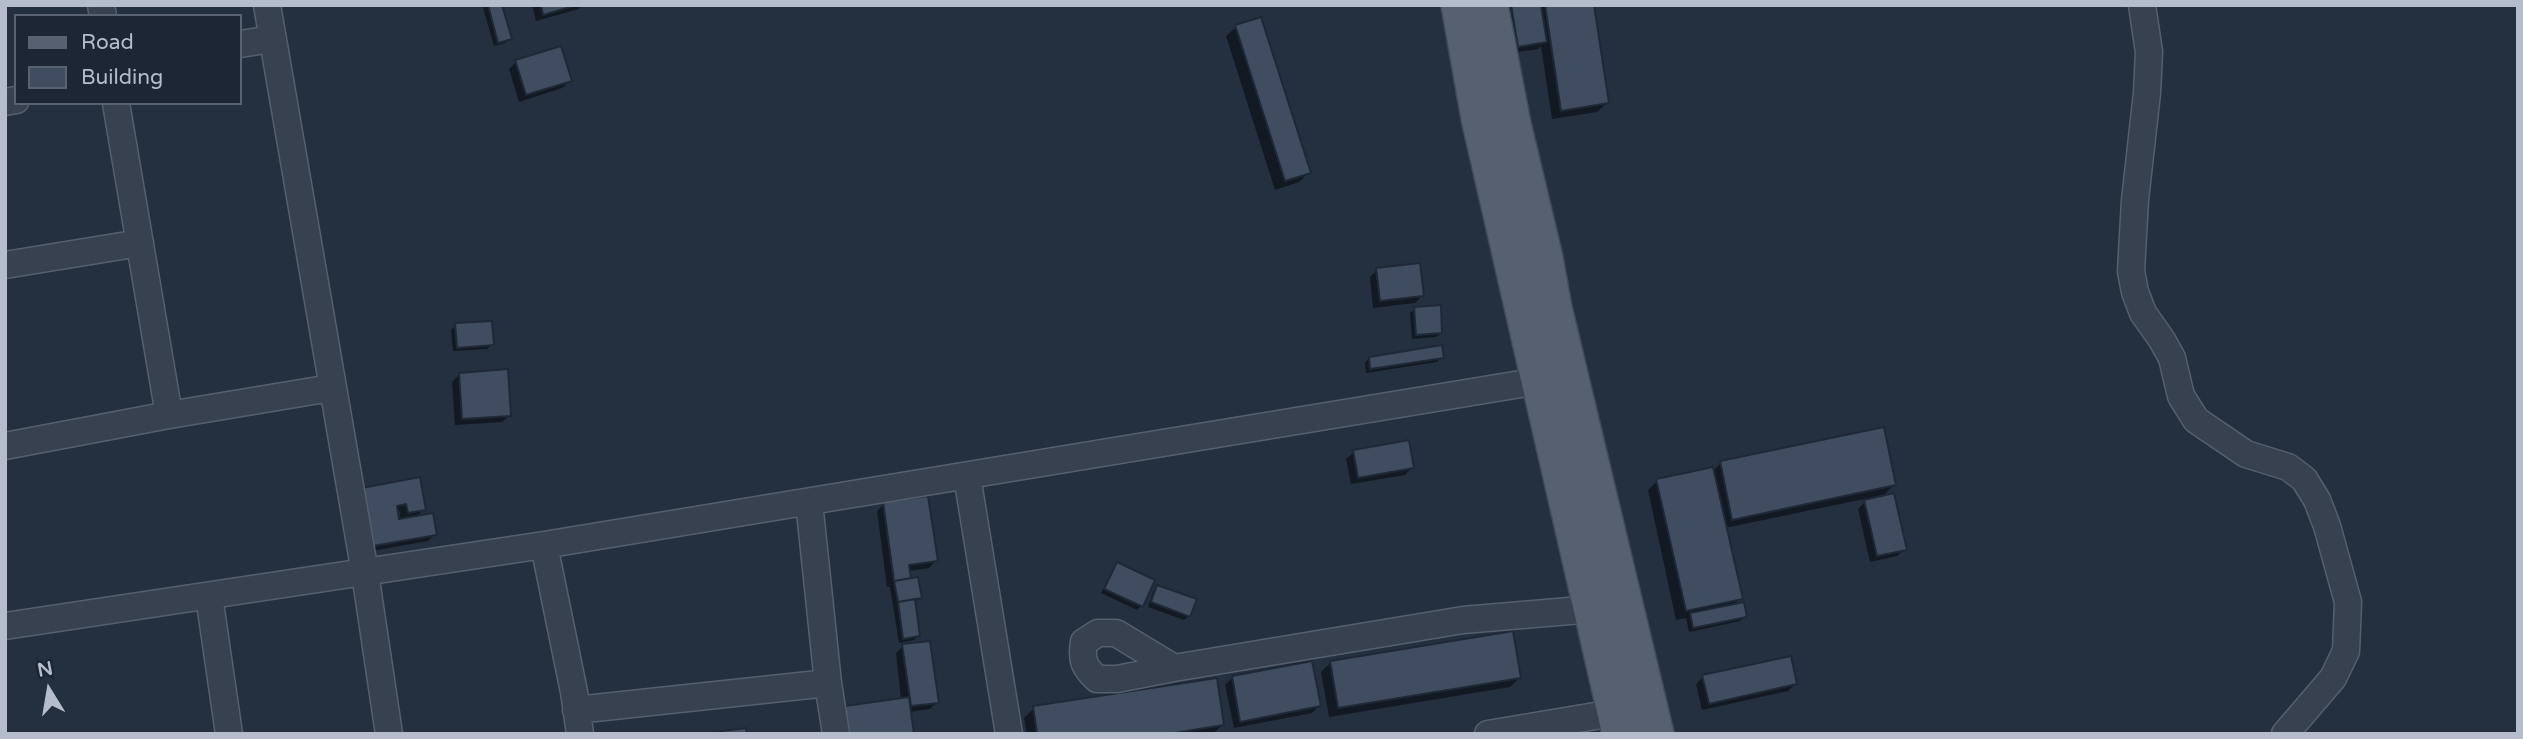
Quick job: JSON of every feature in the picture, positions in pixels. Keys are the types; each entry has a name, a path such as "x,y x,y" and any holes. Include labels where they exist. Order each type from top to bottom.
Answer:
{"main road":[{"path":"1459,5 1479,118 1540,312 1653,720"},
{"path":"1490,5 1513,124 1545,258 1540,312 1539,381 1617,724"}],"street":[{"path":"267,5 365,573 389,734"},
{"path":"2142,5 2149,52 2134,212 2131,271 2135,292 2143,313 2172,358 2181,396 2196,420 2246,454 2288,467 2304,479 2317,500 2327,526 2348,602 2347,651 2333,678 2285,734"},
{"path":"242,44 272,39"},
{"path":"116,105 169,415"},
{"path":"5,265 140,243"},
{"path":"5,626 544,545 1539,381"},
{"path":"5,446 331,387"},
{"path":"967,476 1009,734"},
{"path":"809,502 836,734"},
{"path":"544,545 578,722 828,683"},
{"path":"209,596 229,734"},
{"path":"1174,668 1463,620 1593,609"},
{"path":"1488,734 1653,720"}],"building":[{"path":"488,5 502,5 512,39 498,43"},
{"path":"541,5 577,5 543,15"},
{"path":"1511,5 1541,5 1547,42 1518,47"},
{"path":"1545,5 1594,5 1609,103 1561,111"},
{"path":"1261,17 1311,173 1285,181 1235,25"},
{"path":"561,46 572,81 526,95 515,60"},
{"path":"1420,263 1424,296 1380,301 1376,268"},
{"path":"1441,305 1442,333 1416,335 1414,307"},
{"path":"492,321 494,345 457,348 455,323"},
{"path":"1442,345 1444,358 1370,369 1369,357"},
{"path":"508,369 511,416 462,419 459,373"},
{"path":"1884,427 1896,485 1732,520 1720,461"},
{"path":"1409,440 1414,468 1358,478 1353,450"},
{"path":"1713,467 1743,599 1686,611 1656,479"},
{"path":"420,477 426,510 408,513 406,504 397,506 399,519 433,513 437,535 373,546 362,488"},
{"path":"1894,493 1907,550 1877,556 1864,500"},
{"path":"928,496 938,561 909,565 911,578 894,581 883,502"},
{"path":"1117,562 1155,580 1143,607 1104,589"},
{"path":"918,577 922,598 898,602 894,581"},
{"path":"1157,585 1197,599 1190,617 1151,602"},
{"path":"915,599 920,636 903,639 898,602"},
{"path":"1744,602 1747,617 1693,628 1690,613"},
{"path":"1513,631 1521,678 1338,708 1330,661"},
{"path":"930,641 939,703 911,706 902,644"},
{"path":"1791,656 1797,684 1709,704 1702,675"},
{"path":"1312,661 1321,706 1240,722 1232,676"},
{"path":"1217,678 1224,725 1168,734 1037,734 1033,706"},
{"path":"909,697 914,734 849,734 845,706"},
{"path":"746,728 747,734 699,734"}]}
